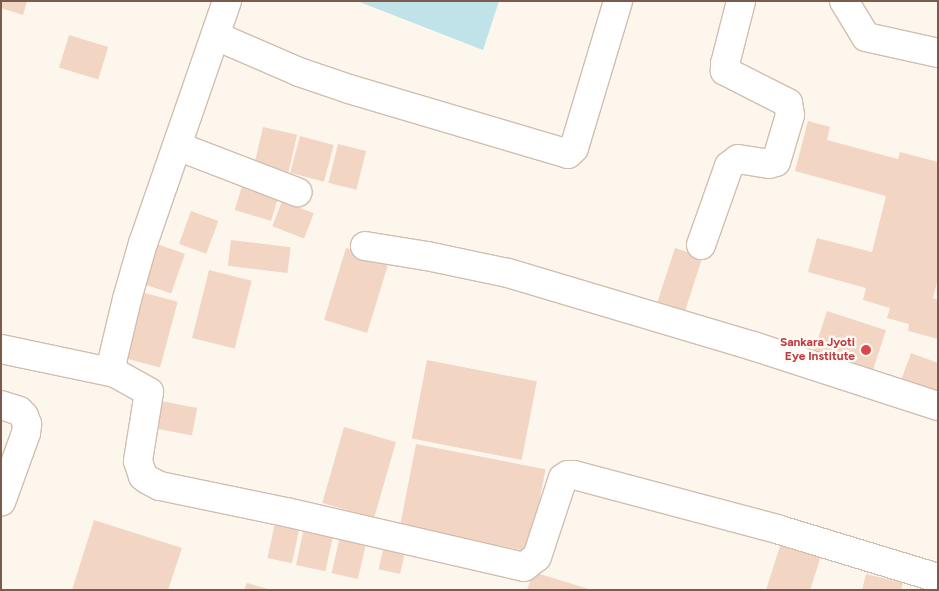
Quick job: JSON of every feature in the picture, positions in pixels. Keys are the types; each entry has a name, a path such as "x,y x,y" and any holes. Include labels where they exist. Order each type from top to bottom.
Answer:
{"street":[{"path":"116,373 112,362 143,242 227,1"},
{"path":"216,36 299,72 349,89 568,154 574,148 618,1"},
{"path":"701,245 729,166 738,159 769,164 776,162 790,115 788,103 725,72 725,64 742,1"},
{"path":"844,1 866,36 938,53"},
{"path":"178,146 297,192"},
{"path":"365,246 427,256 508,273 753,346 938,406"},
{"path":"1,349 116,373 149,392 138,461 143,476 160,486 286,512 524,567 536,557 563,478 568,475 574,475 780,530 938,578"},
{"path":"1,405 19,412 24,416 27,424 26,433 1,502"},
{"path":"936,590 938,583"}],"water":[{"path":"357,1 499,1 483,50"}],"building":[{"path":"1,1 27,1 23,15 1,8"},
{"path":"69,35 108,47 98,80 59,68"},
{"path":"808,121 830,127 827,140 898,159 900,152 938,162 938,279 933,298 938,300 938,339 908,331 909,324 887,318 890,308 863,300 866,288 808,272 817,238 872,252 886,196 795,171"},
{"path":"263,127 297,135 289,172 254,164"},
{"path":"300,136 334,145 324,182 290,173"},
{"path":"338,144 366,151 356,190 328,183"},
{"path":"242,186 278,197 271,221 235,210"},
{"path":"282,201 314,213 304,238 272,226"},
{"path":"191,211 218,221 206,254 179,244"},
{"path":"231,240 291,247 287,273 228,266"},
{"path":"148,241 185,254 171,293 134,281"},
{"path":"346,248 389,261 367,333 324,320"},
{"path":"675,248 703,257 685,311 657,302"},
{"path":"209,270 252,281 235,349 192,338"},
{"path":"141,292 178,302 160,368 123,358"},
{"path":"827,311 886,330 870,381 811,361"},
{"path":"911,353 938,363 938,396 900,383"},
{"path":"427,360 537,381 522,460 412,439"},
{"path":"156,400 197,408 192,435 151,427"},
{"path":"344,427 396,442 374,518 322,503"},
{"path":"416,444 546,469 530,552 400,526"},
{"path":"276,518 300,523 292,563 267,558"},
{"path":"94,520 182,548 168,590 72,590"},
{"path":"305,523 334,529 325,571 296,565"},
{"path":"341,532 367,538 358,579 332,573"},
{"path":"386,537 407,542 400,574 379,569"},
{"path":"782,540 822,553 810,590 766,590"},
{"path":"533,572 589,589 589,590 527,590"},
{"path":"866,574 903,583 901,590 862,590"},
{"path":"247,583 268,589 268,590 244,590"}],"place":[{"name":"Sankara Jyoti Eye Institute","path":"866,350"}]}
